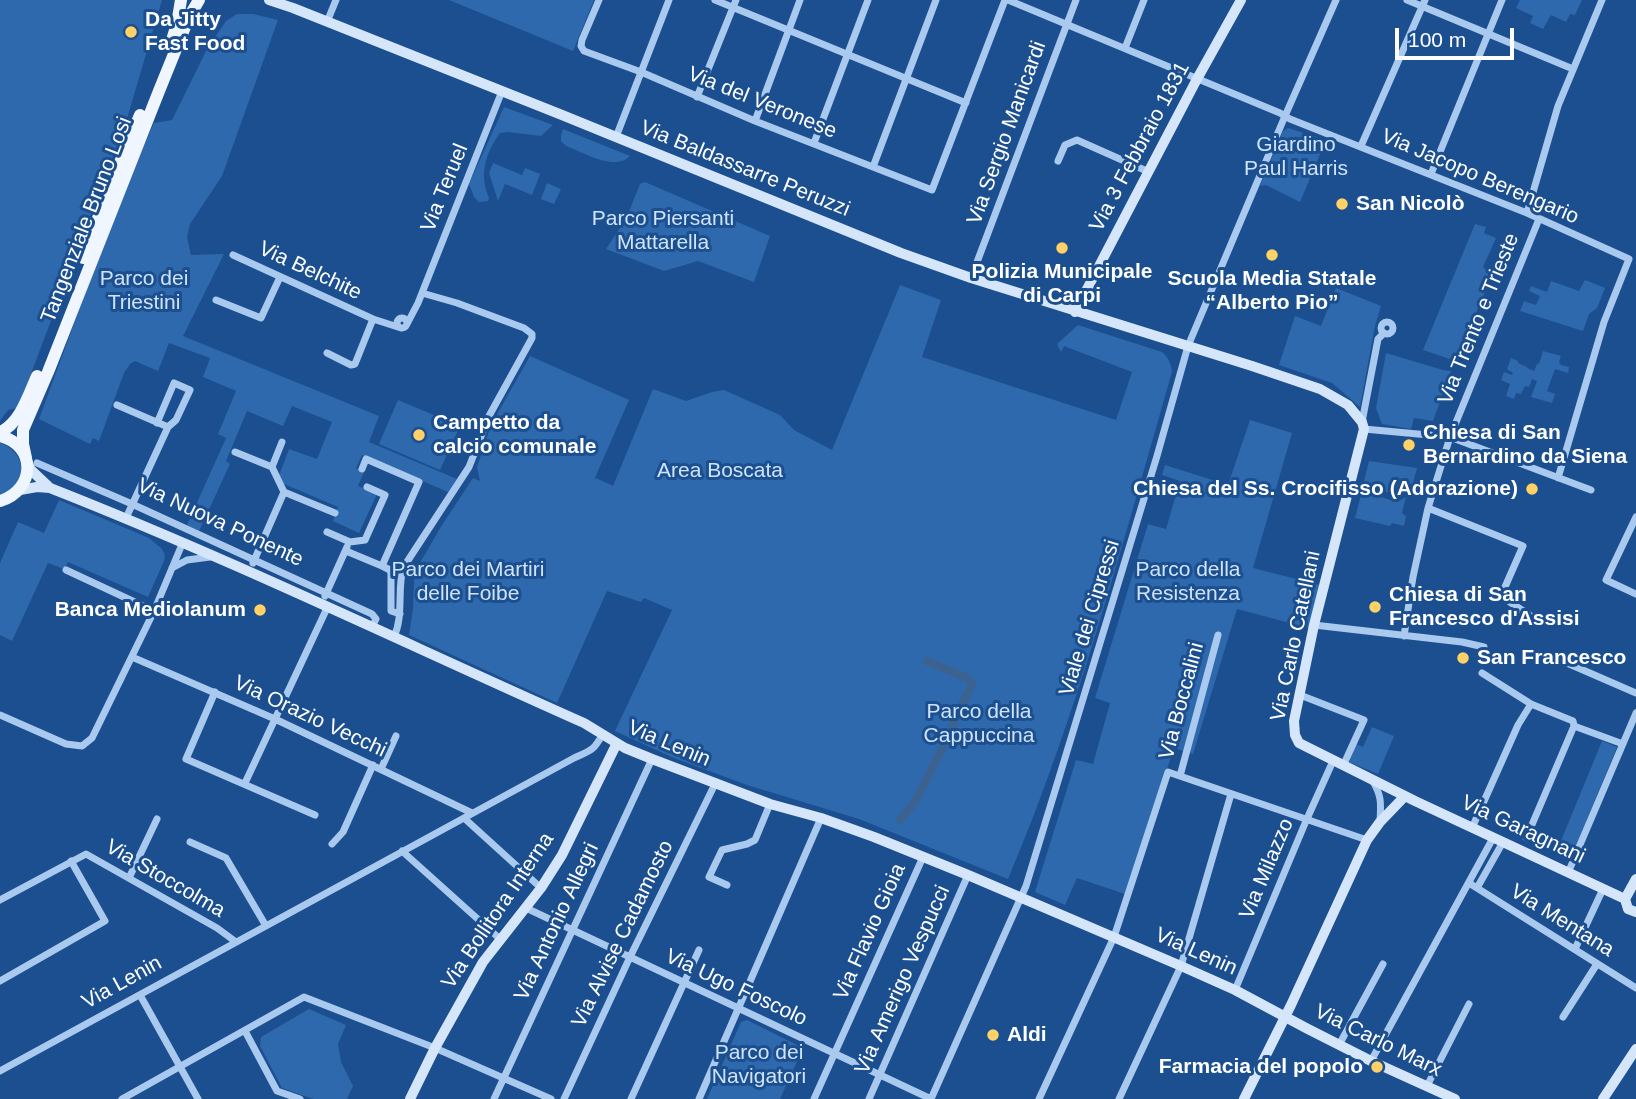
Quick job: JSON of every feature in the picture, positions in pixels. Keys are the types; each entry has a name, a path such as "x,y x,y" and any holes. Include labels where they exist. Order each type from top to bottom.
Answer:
{"main road":[{"name":"Tangenziale Bruno Losi","path":"30,462 16,443 0,434 20,413 43,364 113,179 172,41 181,0"},
{"name":"Tangenziale Bruno Losi","path":"20,490 30,462 22,437 23,430 189,17 199,0"},
{"path":"3,501 20,490"}],"street":[{"name":"Via Baldassarre Peruzzi","path":"269,0 502,91 901,253 1075,312 1188,346"},
{"name":"Via Baldassarre Peruzzi","path":"279,0 293,8"},
{"path":"327,22 335,0"},
{"name":"Via del Veronese","path":"599,0 581,46 584,51 932,190 966,103"},
{"path":"616,137 669,0"},
{"path":"715,0 734,4 789,30 966,103 1006,0"},
{"path":"755,121 800,0"},
{"path":"814,144 867,0"},
{"path":"873,167 936,0"},
{"name":"Via Jacopo Berengario","path":"1006,0 1527,214 1629,259 1604,322 1558,478"},
{"name":"Via Sergio Manicardi","path":"971,278 1076,0"},
{"path":"1125,48 1144,0"},
{"name":"Via 3 Febbraio 1831","path":"1075,312 1241,0"},
{"name":"Viale dei Cipressi","path":"931,1099 1022,899 1188,346 1336,0"},
{"path":"1407,0 1424,3 1573,69"},
{"path":"1430,174 1502,0"},
{"path":"1527,214 1558,106 1602,0"},
{"path":"1361,146 1424,3"},
{"path":"697,97 734,4"},
{"name":"Via Teruel","path":"421,295 502,91"},
{"path":"1058,161 1065,145 1077,140 1149,172"},
{"name":"Via Trento e Trieste","path":"1404,636 1428,508 1450,437 1539,219"},
{"name":"Via Belchite","path":"233,255 373,319"},
{"path":"216,300 261,318 280,276"},
{"path":"327,354 351,365 355,364 373,319 402,323 421,295 457,303 524,328 532,334 489,416 469,467 403,568 400,625 394,637"},
{"name":"Via Carlo Catellani","path":"1384,333 1378,340 1363,426 1314,625 1294,721 1295,735 1299,743 1405,796"},
{"path":"1188,346 1320,389 1348,405 1363,426 1450,437 1591,490"},
{"path":"126,518 167,427 176,420 190,390 174,383 157,423"},
{"path":"117,405 167,427"},
{"path":"272,467 282,442"},
{"path":"235,452 272,467 284,492 335,513"},
{"path":"362,469 366,459 419,482 382,566"},
{"name":"Via Nuova Ponente","path":"50,488 31,470 30,462 132,504 394,637 603,734"},
{"path":"327,532 350,542 365,540 385,495 367,487"},
{"name":"Via Nuova Ponente","path":"20,490 50,488 217,557 252,565"},
{"path":"252,565 284,492"},
{"path":"1428,508 1523,546 1501,596 1538,621"},
{"path":"1636,517 1606,580 1636,594"},
{"path":"0,715 66,744 82,746 92,738 132,657 183,542"},
{"path":"245,783 350,542"},
{"path":"346,551 390,570 391,611 400,614"},
{"path":"172,568 187,560 217,557"},
{"path":"66,570 153,611"},
{"path":"1314,625 1462,642 1484,647"},
{"name":"Via Boccalini","path":"1180,776 1218,635"},
{"name":"Via Orazio Vecchi","path":"132,657 275,719 472,813"},
{"path":"1553,657 1636,693"},
{"path":"1482,673 1531,704 1573,721 1574,726 1531,827"},
{"path":"215,692 186,759 315,815"},
{"name":"Via Milazzo","path":"1236,990 1306,821 1364,720 1300,695"},
{"path":"1472,828 1518,725 1531,704"},
{"path":"1569,873 1636,713"},
{"path":"1574,726 1623,744"},
{"name":"Via Lenin","path":"0,1071 589,752 594,749 603,734 652,759 715,784 821,818 968,875 1181,965 1236,990 1285,1017"},
{"path":"1627,735 1636,740"},
{"path":"381,769 396,736"},
{"name":"Via Bollitora Interna","path":"410,1099 483,962 541,888 562,855 617,743"},
{"name":"Via Antonio Allegri","path":"494,1099 652,759"},
{"path":"332,844 343,832 373,765"},
{"path":"1039,1099 1114,937 1168,772 1367,840"},
{"path":"1371,779 1380,793 1380,822"},
{"name":"Via Alvise Cadamosto","path":"564,1099 715,784"},
{"path":"1119,1099 1181,965 1231,794"},
{"path":"1244,1099 1367,840 1405,796"},
{"name":"Via Garagnani","path":"1405,796 1498,840 1522,845 1569,873 1625,899"},
{"path":"727,885 709,877 722,850 755,840 770,803"},
{"path":"464,818 541,888"},
{"path":"699,1099 821,818"},
{"path":"129,878 157,819"},
{"path":"1371,1061 1469,883 1498,840"},
{"path":"1477,888 1498,840"},
{"path":"190,842 226,858 266,926"},
{"path":"402,851 500,939"},
{"name":"Via Stoccolma","path":"0,900 86,854 217,928 236,942"},
{"name":"Via Flavio Gioia","path":"814,1099 923,857"},
{"path":"0,981 105,921 71,861"},
{"name":"Via Amerigo Vespucci","path":"869,1099 968,875"},
{"path":"1636,879 1625,899 1628,908 1636,912"},
{"name":"Via Mentana","path":"1469,883 1636,988"},
{"path":"1574,949 1603,889"},
{"name":"Via Ugo Foscolo","path":"526,908 931,1099"},
{"path":"631,1099 699,950"},
{"path":"1339,1045 1383,964"},
{"path":"1563,1017 1597,964"},
{"path":"140,995 198,1099"},
{"path":"122,1099 304,998 435,1048 551,1099"},
{"path":"1427,1087 1469,1004"},
{"name":"Via Carlo Marx","path":"1285,1017 1371,1061 1455,1099"},
{"path":"245,1031 277,1091 300,1099"},
{"path":"1603,1099 1636,1049"}],"green space":[{"path":"0,0 162,0 126,122 18,408 8,410 0,421"},
{"path":"449,0 594,0 573,51"},
{"path":"1520,0 1582,0 1575,15 1570,14 1566,22 1551,15 1543,29 1530,23 1533,16 1516,8"},
{"name":"Parco dei Triestini","path":"237,14 253,14 278,20 222,176 190,224 187,237 191,255 224,254 183,336 379,416 369,442 457,479 448,492 362,455 356,468 364,472 358,486 377,494 359,533 333,521 338,507 277,481 289,449 317,459 332,422 292,406 283,426 247,411 226,461 230,464 199,531 187,525 226,438 218,434 236,391 203,377 210,358 169,343 158,371 135,361 130,364 124,373 99,441 93,438 90,444 39,419 118,204 154,123 172,120 207,49 226,21"},
{"path":"504,107 553,125 541,136 500,133 485,164 484,181 489,198 488,201 479,202 469,184"},
{"name":"Giardino Paul Harris","path":"1288,128 1326,140 1300,202 1266,185 1260,186 1283,131"},
{"path":"563,129 630,156 616,162 590,156 566,146 561,141"},
{"path":"493,163 522,175 525,168 540,174 532,195 505,184 498,201 489,173"},
{"name":"Parco Piersanti Mattarella","path":"645,182 770,236 754,282 698,261 664,271 606,249 626,219 640,184"},
{"path":"547,183 561,189 554,204 541,199"},
{"path":"1475,224 1486,227 1484,233 1496,238 1483,267 1492,275 1456,361 1423,350"},
{"path":"1585,280 1605,288 1597,308 1589,314 1583,331 1520,311 1524,301 1536,305 1540,296 1529,291 1531,286 1547,292 1551,281 1579,291"},
{"path":"900,285 941,300 922,357 1116,420 1132,372 1064,346 1061,352 1057,344 1078,325 1162,352 1172,369 1117,564 1077,692 1033,818 1008,879 859,819 747,785 674,758 615,731 672,610 644,598 641,602 607,591 557,703 409,635 414,581 421,561 473,478 480,481 477,467 491,425 530,356 629,400 594,480 596,478 613,486 653,389 686,401 724,390 780,415 794,430 832,450"},
{"path":"1336,288 1381,306 1360,407 1332,383 1279,365 1295,316 1321,326"},
{"path":"1543,351 1561,356 1561,365 1569,367 1568,373 1555,369 1547,391 1555,394 1552,403 1531,397 1537,381 1532,379 1529,387 1525,386 1521,394 1516,393 1514,399 1506,396 1510,384 1501,380 1504,372 1513,373 1507,369 1511,358 1534,371"},
{"path":"1386,353 1451,371 1433,421 1414,418 1411,429 1382,424 1376,408"},
{"name":"Campetto da calcio comunale","path":"398,400 460,426 440,470 379,444"},
{"name":"Parco della Resistenza","path":"1250,420 1292,433 1253,568 1320,585 1309,628 1237,609 1193,754 1174,748 1125,894 1077,878 1065,905 1035,892 1076,760 1093,764 1110,703 1095,698 1148,524 1166,529 1180,481 1162,475 1165,465 1228,485"},
{"path":"0,443 16,454 20,460 21,472 13,487 0,495"},
{"path":"1369,461 1417,468 1412,487 1396,495 1363,485"},
{"path":"1362,491 1397,502 1406,497 1402,513 1406,516 1404,526 1392,523 1390,526 1355,518"},
{"path":"59,500 149,538 162,549 164,561 148,597 68,562 64,569 48,563 12,641 0,635 0,563 18,522 44,533"},
{"path":"1372,727 1394,736 1378,774 1349,762 1356,744 1363,747"},
{"path":"1602,741 1617,747 1570,860 1556,853"},
{"path":"309,1009 346,1025 338,1044 341,1062 353,1086 347,1099 313,1099 282,1088 260,1046 261,1037"},
{"name":"Parco dei Navigatori","path":"747,1020 803,1048 780,1099 707,1099 741,1022"}],"waterway":[{"path":"927,661 969,679 972,684 952,726"},
{"path":"900,820 916,800 947,739"}],"tunnel":[{"path":"1525,841 1531,827"}],"place":[{"name":"Da Jitty Fast Food","path":"131,32"},
{"name":"San Nicolò","path":"1342,204"},
{"name":"Polizia Municipale di Carpi","path":"1062,248"},
{"name":"Scuola Media Statale “Alberto Pio”","path":"1272,255"},
{"name":"Campetto da calcio comunale","path":"419,435"},
{"name":"Chiesa di San Bernardino da Siena","path":"1409,445"},
{"name":"Chiesa del Ss. Crocifisso (Adorazione)","path":"1532,489"},
{"name":"Chiesa di San Francesco d'Assisi","path":"1375,607"},
{"name":"Banca Mediolanum","path":"260,610"},
{"name":"San Francesco","path":"1463,658"},
{"name":"Aldi","path":"993,1035"},
{"name":"Farmacia del popolo","path":"1377,1067"}],"park label":[{"name":"Area Boscata","path":"720,471"},
{"name":"Parco dei Martiri delle Foibe","path":"468,582"},
{"name":"Parco della Cappuccina","path":"979,724"}]}
